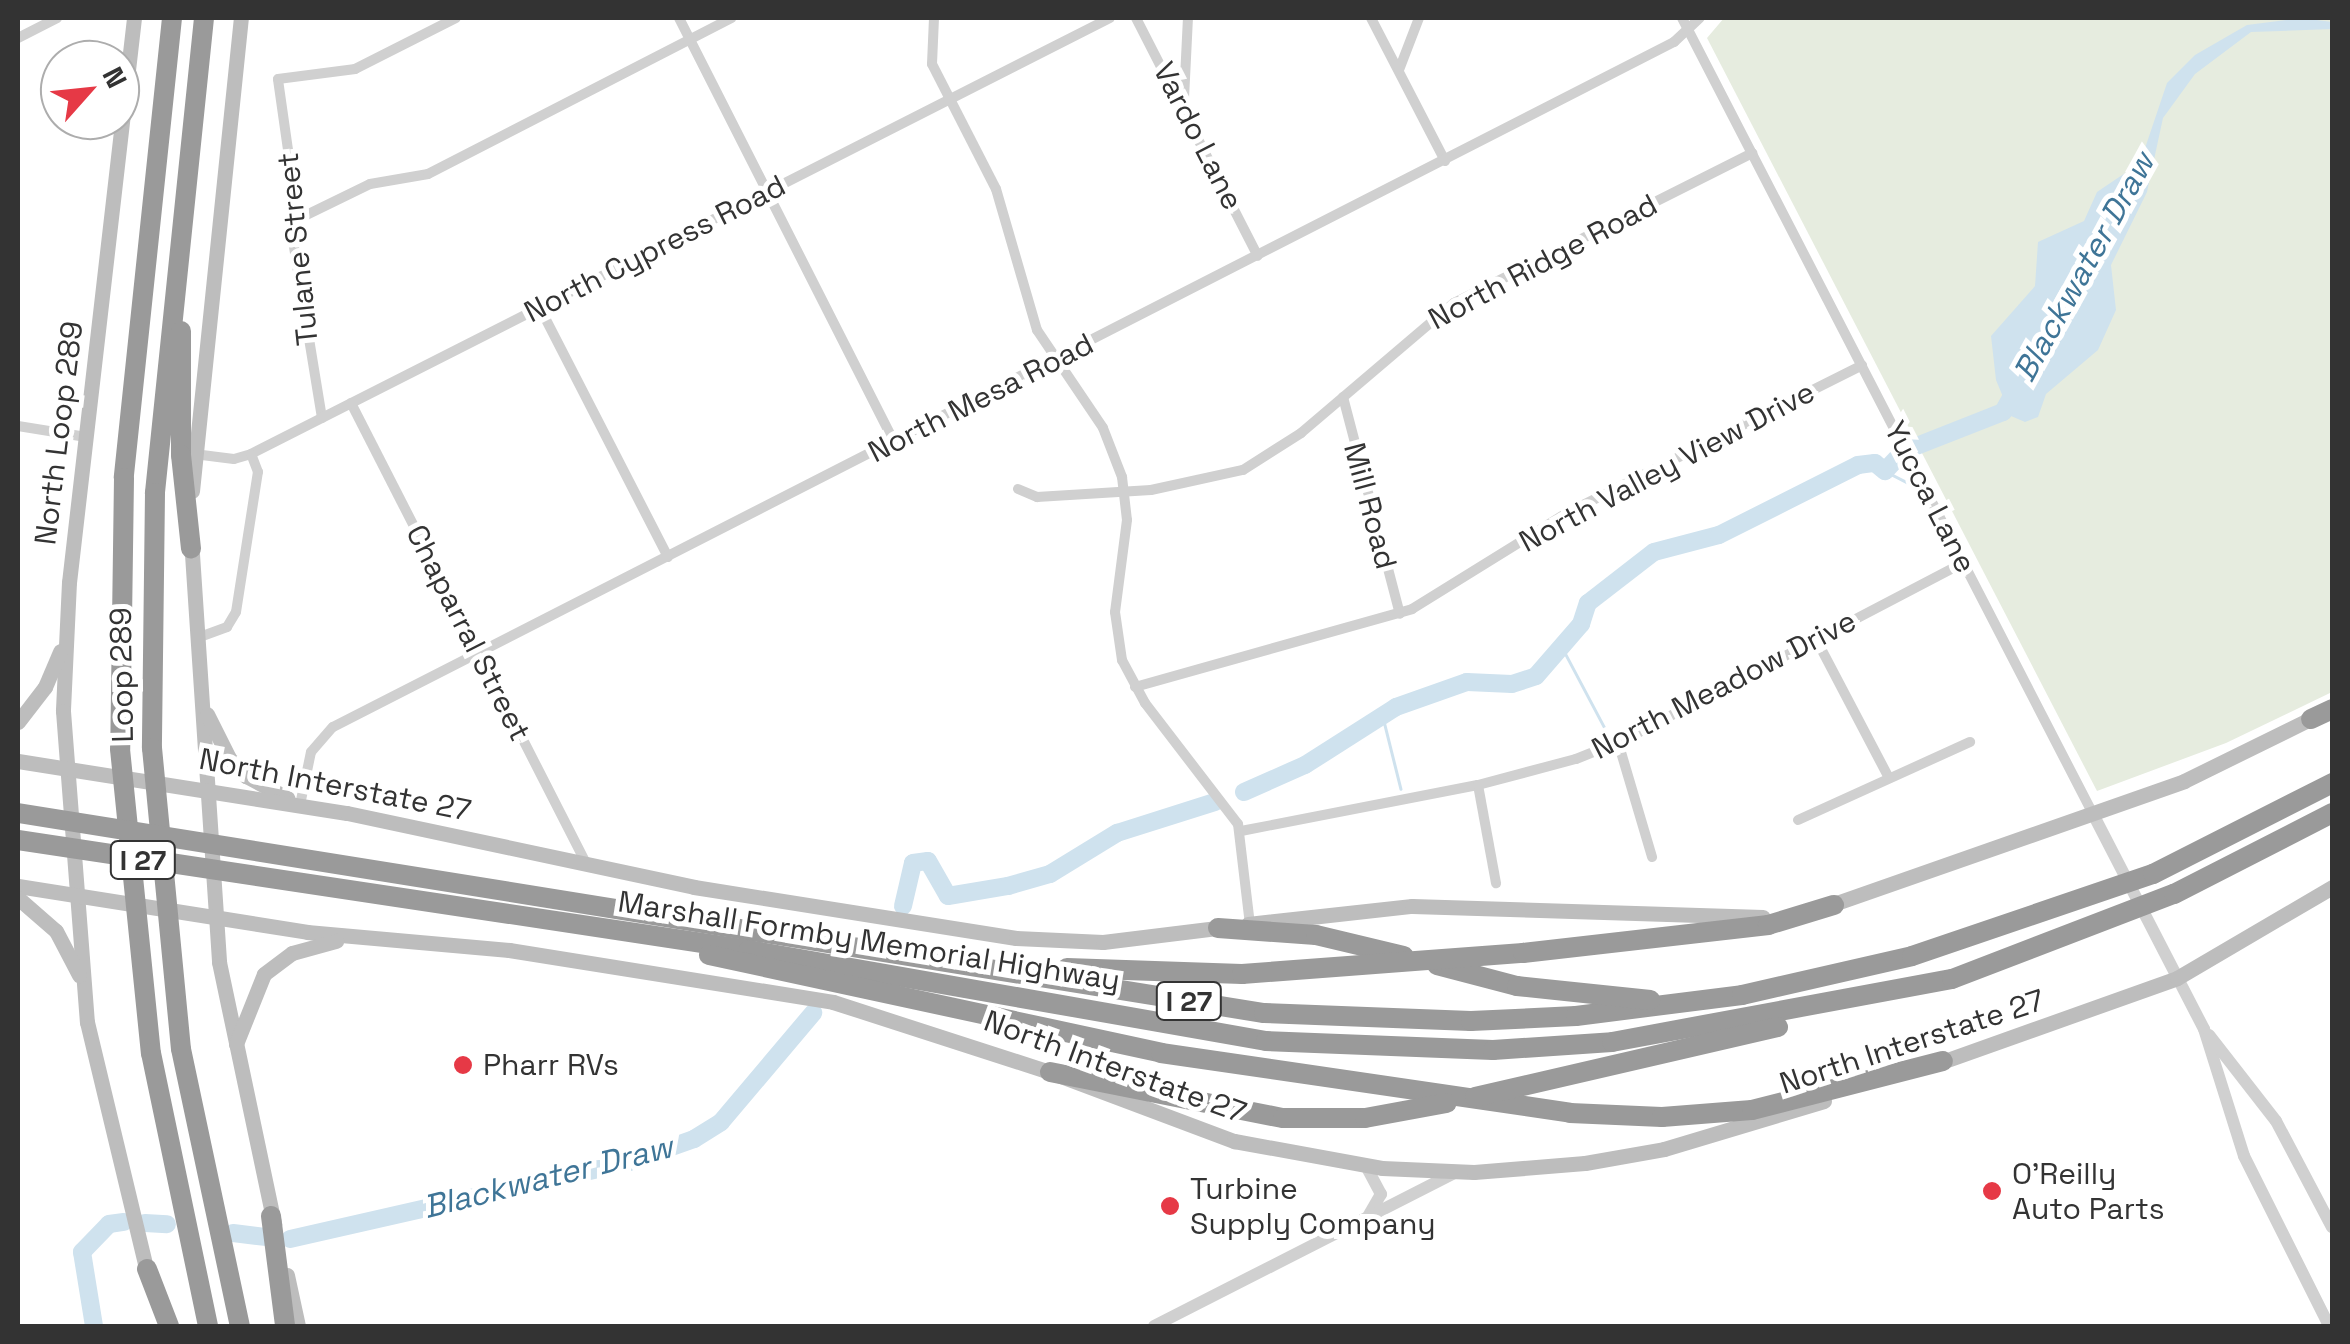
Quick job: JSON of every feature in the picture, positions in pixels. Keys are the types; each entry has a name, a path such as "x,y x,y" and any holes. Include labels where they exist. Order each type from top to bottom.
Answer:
{"highway":[{"name":"Loop 289","path":"172,18 125,460 120,750 134,932 167,1152 208,1326"},
{"name":"Loop 289","path":"204,18 155,493 152,748 167,946 202,1162 240,1326"},
{"path":"187,185 180,438 191,548"},
{"path":"2312,719 2332,708"},
{"name":"Marshall Formby Memorial Highway","path":"18,813 889,953 1326,1018 1528,1019 1808,984 1997,930 2153,874 2332,782"},
{"name":"Marshall Formby Memorial Highway","path":"18,841 561,920 1266,1041 1340,1048 1493,1050 1612,1042 1952,980 2174,894 2332,813"},
{"path":"889,953 1143,974 1317,969 1523,953 1768,925 1834,905"},
{"path":"561,920 1102,1041 1369,1086 1570,1113 1662,1117 1752,1110 1943,1061"},
{"path":"1218,928 1316,935 1517,986 1676,1003"},
{"path":"1050,1072 1256,1116 1365,1118 1714,1045 1952,980"},
{"path":"271,1216 285,1326"},
{"path":"146,1269 169,1326"}],"main road":[{"name":"North Loop 289","path":"134,18 64,643 67,766 83,984 96,1070 161,1326"},
{"path":"242,18 194,454 191,548 217,918 235,1048 298,1326"},
{"path":"18,722 45,687 64,643"},
{"path":"200,683 228,758 246,776 300,805"},
{"name":"North Interstate 27","path":"18,761 300,805 753,898 1041,941 1103,942 1412,906 1712,919 1834,905 2184,782 2312,719"},
{"name":"North Interstate 27","path":"18,886 217,918 509,950 833,1002 1050,1072 1234,1141 1366,1166 1456,1172 1530,1170 1664,1149 1943,1061 2178,978 2332,887"},
{"path":"18,898 56,931 83,984"},
{"path":"235,1048 255,987 277,964 311,945 363,937"}],"street":[{"path":"18,38 57,18"},
{"name":"Tulane Street","path":"322,418 290,223 294,192 278,79 355,69 456,18"},
{"path":"679,18 894,442"},
{"path":"290,223 370,184 428,174 731,18"},
{"path":"934,18 932,64 996,190 1037,330 1104,428 1125,490 1116,634 1136,687 1206,776 1241,831 1250,924"},
{"name":"North Cypress Road","path":"194,454 234,460 251,454 1110,18"},
{"name":"Vardo Lane","path":"1136,18 1258,256"},
{"path":"1185,110 1181,74 1188,18"},
{"path":"1371,18 1445,160"},
{"path":"1398,70 1420,18"},
{"name":"North Mesa Road","path":"300,805 311,752 326,732 1674,42 1684,22 1700,18"},
{"name":"Yucca Lane","path":"1684,22 2204,1029"},
{"name":"North Ridge Road","path":"1018,490 1037,497 1180,487 1243,470 1343,398 1454,303 1752,153"},
{"path":"540,308 668,557"},
{"name":"North Valley View Drive","path":"1136,687 1400,614 1580,507 1862,364"},
{"name":"Mill Road","path":"1343,398 1400,614"},
{"name":"Chaparral Street","path":"351,403 586,863"},
{"path":"18,426 86,437"},
{"path":"197,638 226,627 236,612 258,472 251,454"},
{"name":"North Meadow Drive","path":"1241,831 1478,786 1618,742 1964,563"},
{"path":"1816,640 1889,778"},
{"path":"1618,742 1652,857"},
{"path":"1798,820 1970,742"},
{"path":"1478,786 1496,883"},
{"path":"2204,1029 2276,1121 2332,1227"},
{"path":"2204,1029 2244,1156 2331,1326"},
{"path":"1366,1166 1381,1194 1367,1218"},
{"path":"1154,1326 1456,1172"}],"shaded area":[{"path":"1724,18 2332,18 2332,692 2226,743 2097,791 1707,38"}],"water":[{"path":"2301,18 2332,22 2332,29 2251,32 2195,74 2163,118 2147,192 2111,265 2116,310 2098,350 2046,394 2038,417 2025,422 2011,416 1996,380 1991,336 2035,286 2038,242 2084,221 2097,192 2140,163 2167,83 2195,55 2247,25"}],"waterway":[{"name":"Blackwater Draw","path":"1914,447 2003,412 2017,387"},
{"name":"Blackwater Draw","path":"1244,792 1305,765 1396,707 1467,682 1512,684 1536,676 1581,624 1588,603 1654,552 1719,535 1858,465 1875,463 1885,471 1900,455"},
{"path":"1885,471 1907,482"},
{"path":"1563,649 1608,734"},
{"path":"1382,713 1401,789"},
{"name":"Blackwater Draw","path":"903,906 913,863 928,861 948,896 1008,886 1050,874 1117,833 1215,802"},
{"name":"Blackwater Draw","path":"290,1239 629,1162 694,1139 721,1122 813,1013"},
{"name":"Blackwater Draw","path":"94,1326 82,1252 109,1224 124,1222"},
{"name":"Blackwater Draw","path":"145,1223 167,1224"},
{"name":"Blackwater Draw","path":"233,1233 267,1237"}],"place":[{"name":"Pharr RVs","path":"463,1065"},
{"name":"O'Reilly Auto Parts","path":"1992,1191"},
{"name":"Turbine Supply Company","path":"1170,1206"}]}
